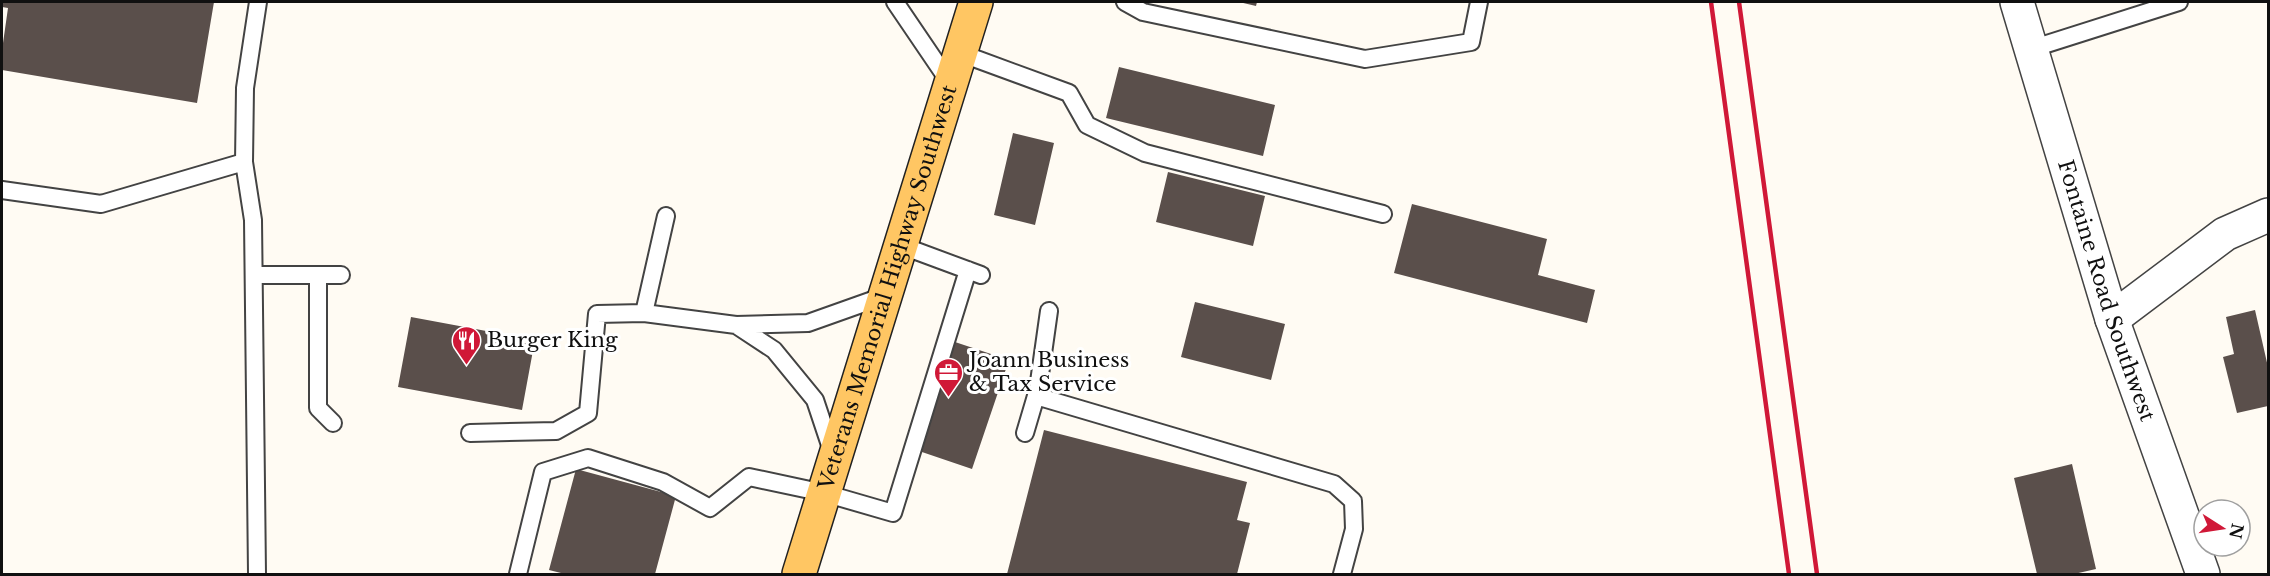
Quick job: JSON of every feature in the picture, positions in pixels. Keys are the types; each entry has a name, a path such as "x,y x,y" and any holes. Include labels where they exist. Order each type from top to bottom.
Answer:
{"main road":[{"name":"Veterans Memorial Highway Southwest","path":"799,574 976,2"}],"street":[{"name":"Fontaine Road Southwest","path":"2017,2 2112,319 2203,574"},
{"path":"2112,319 2225,234 2268,215"}],"lane":[{"path":"257,574 255,275 253,220 244,162 245,88 258,2"},
{"path":"895,2 950,83"},
{"path":"1125,2 1143,12 1365,59 1471,42 1479,2"},
{"path":"2031,49 2179,2"},
{"path":"960,53 1069,93 1087,125 1145,153 1383,214"},
{"path":"2,190 101,204 244,162"},
{"path":"644,314 666,216"},
{"path":"518,574 543,472 588,458 663,482 710,508 749,477 824,493 893,513 975,273 900,245"},
{"path":"255,275 341,275"},
{"path":"318,275 318,408 333,423"},
{"path":"470,433 556,432 588,413 597,314 644,314 736,325 808,323 884,296"},
{"path":"1025,433 1036,396 1049,311"},
{"path":"736,325 774,350 815,400 834,458"},
{"path":"1036,396 1334,484 1353,501 1354,529 1342,574"}],"building":[{"path":"2,2 214,2 197,103 2,70 2,50 8,8 2,7"},
{"path":"1239,2 1257,2 1256,6"},
{"path":"1119,67 1275,105 1263,156 1106,118"},
{"path":"1013,133 1054,143 1035,225 994,215"},
{"path":"1168,172 1265,196 1253,246 1156,222"},
{"path":"1412,204 1547,239 1538,275 1595,290 1587,323 1394,273"},
{"path":"1195,302 1285,324 1271,380 1181,357"},
{"path":"2255,310 2268,367 2268,406 2237,413 2223,357 2234,354 2226,317"},
{"name":"Burger King","path":"411,317 497,333 495,338 534,345 522,410 398,387"},
{"path":"955,342 1009,360 972,469 919,451"},
{"path":"1044,430 1247,482 1237,520 1250,523 1237,574 1007,574"},
{"path":"2072,464 2096,569 2074,574 2037,574 2014,478"},
{"path":"576,469 676,496 655,574 565,574 549,570"}],"railway":[{"path":"1711,2 1789,574"},
{"path":"1739,2 1817,574"}],"place":[{"name":"Burger King","path":"466,366"},
{"name":"Joann Business & Tax Service","path":"948,398"}]}
